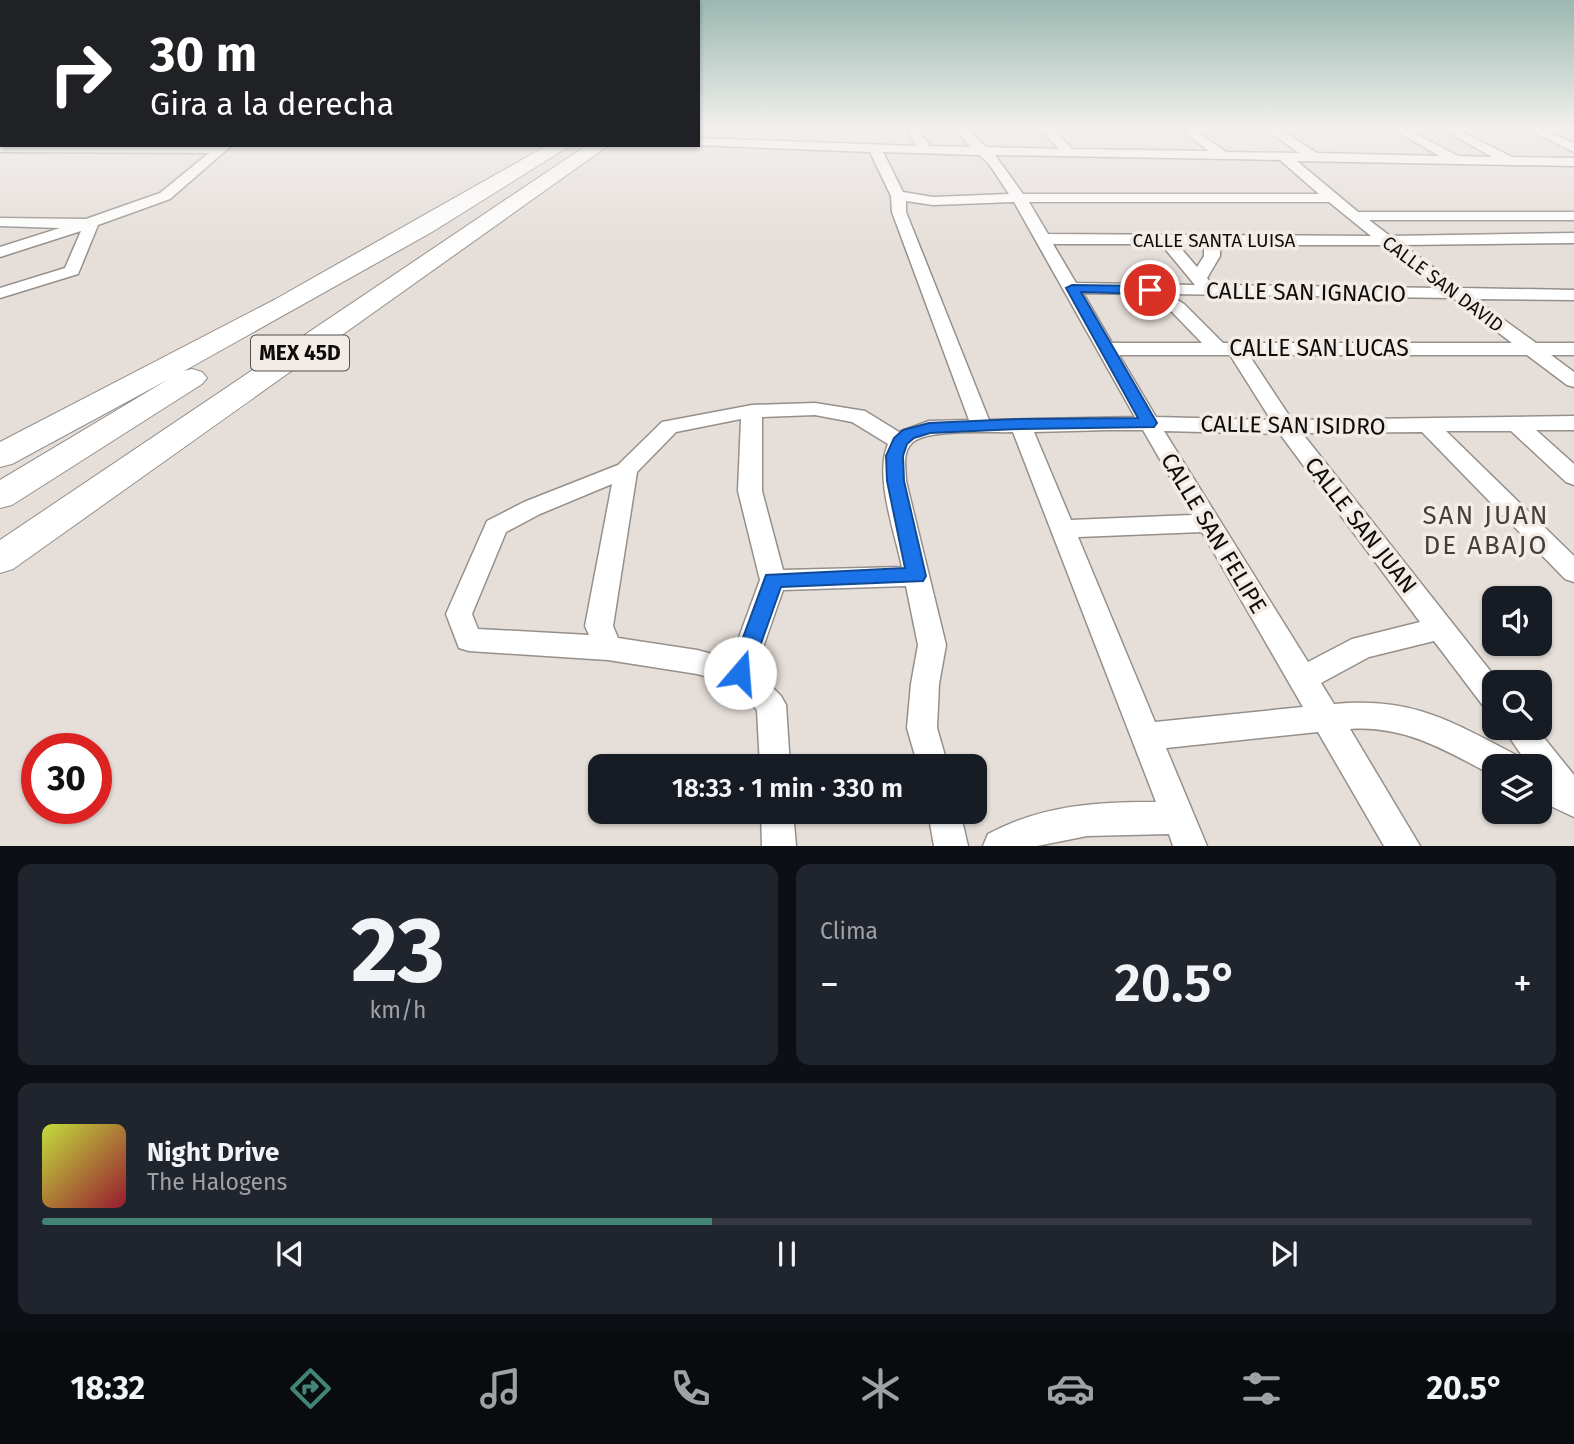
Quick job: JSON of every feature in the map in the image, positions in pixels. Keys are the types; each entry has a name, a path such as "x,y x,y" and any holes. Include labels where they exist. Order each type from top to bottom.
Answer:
{"highway":[{"name":"MEX 45D","path":"0,456 211,347 370,259 523,168"},
{"name":"MEX 45D","path":"0,559 497,218 565,168"},
{"path":"0,536 558,173"},
{"path":"0,496 383,260 509,177"}],"street":[{"path":"0,252 131,211 165,196 198,168"},
{"path":"883,168 981,425"},
{"name":"CALLE SAN FELIPE","path":"997,168 1019,198 1208,523 1403,845"},
{"name":"CALLE SAN DAVID","path":"1297,168 1455,294 1574,381"},
{"path":"1482,168 1574,172"},
{"path":"898,204 1019,198 1332,198"},
{"path":"1354,216 1574,216"},
{"path":"0,222 91,224"},
{"path":"0,293 72,271 91,224"},
{"name":"CALLE SANTA LUISA","path":"1041,239 1387,241 1574,238"},
{"path":"1166,240 1199,287"},
{"path":"1178,308 1199,287 1212,256 1212,241"},
{"name":"CALLE SAN IGNACIO","path":"1072,288 1150,290 1199,287 1574,295"},
{"name":"CALLE SAN JUAN","path":"1150,290 1178,308 1226,348 1482,682"},
{"name":"CALLE SAN LUCAS","path":"1107,349 1574,349"},
{"path":"774,754 771,705 740,673 697,662 608,648 469,640 459,614 496,527 532,508 626,470 669,427 752,411 816,409 858,416 900,442 894,456 895,481 932,645 925,684 922,728 930,754"},
{"path":"740,673 773,580 750,491 752,411"},
{"name":"CALLE SAN ISIDRO","path":"900,442 909,434 929,428 981,425 1149,423 1286,427 1574,423"},
{"path":"1000,845 1013,837 1048,825 1185,832 1020,424"},
{"path":"1516,424 1574,477"},
{"path":"1428,426 1574,572"},
{"path":"608,648 599,626 626,470"},
{"path":"1062,529 1208,523"},
{"path":"773,580 916,576"},
{"path":"1302,679 1362,647 1440,628"},
{"path":"1147,737 1199,729 1363,715 1396,717 1433,728 1484,754"},
{"path":"1527,740 1574,801"},
{"path":"1552,790 1574,801"},
{"path":"778,824 779,845"},
{"path":"947,824 951,845"}],"district":[{"name":"SAN JUAN DE ABAJO","path":"1486,530"}],"route":[{"path":"740,673 773,580 916,576 895,481 894,456 900,442 909,434 929,428 1149,423 1072,288 1150,290"}]}
